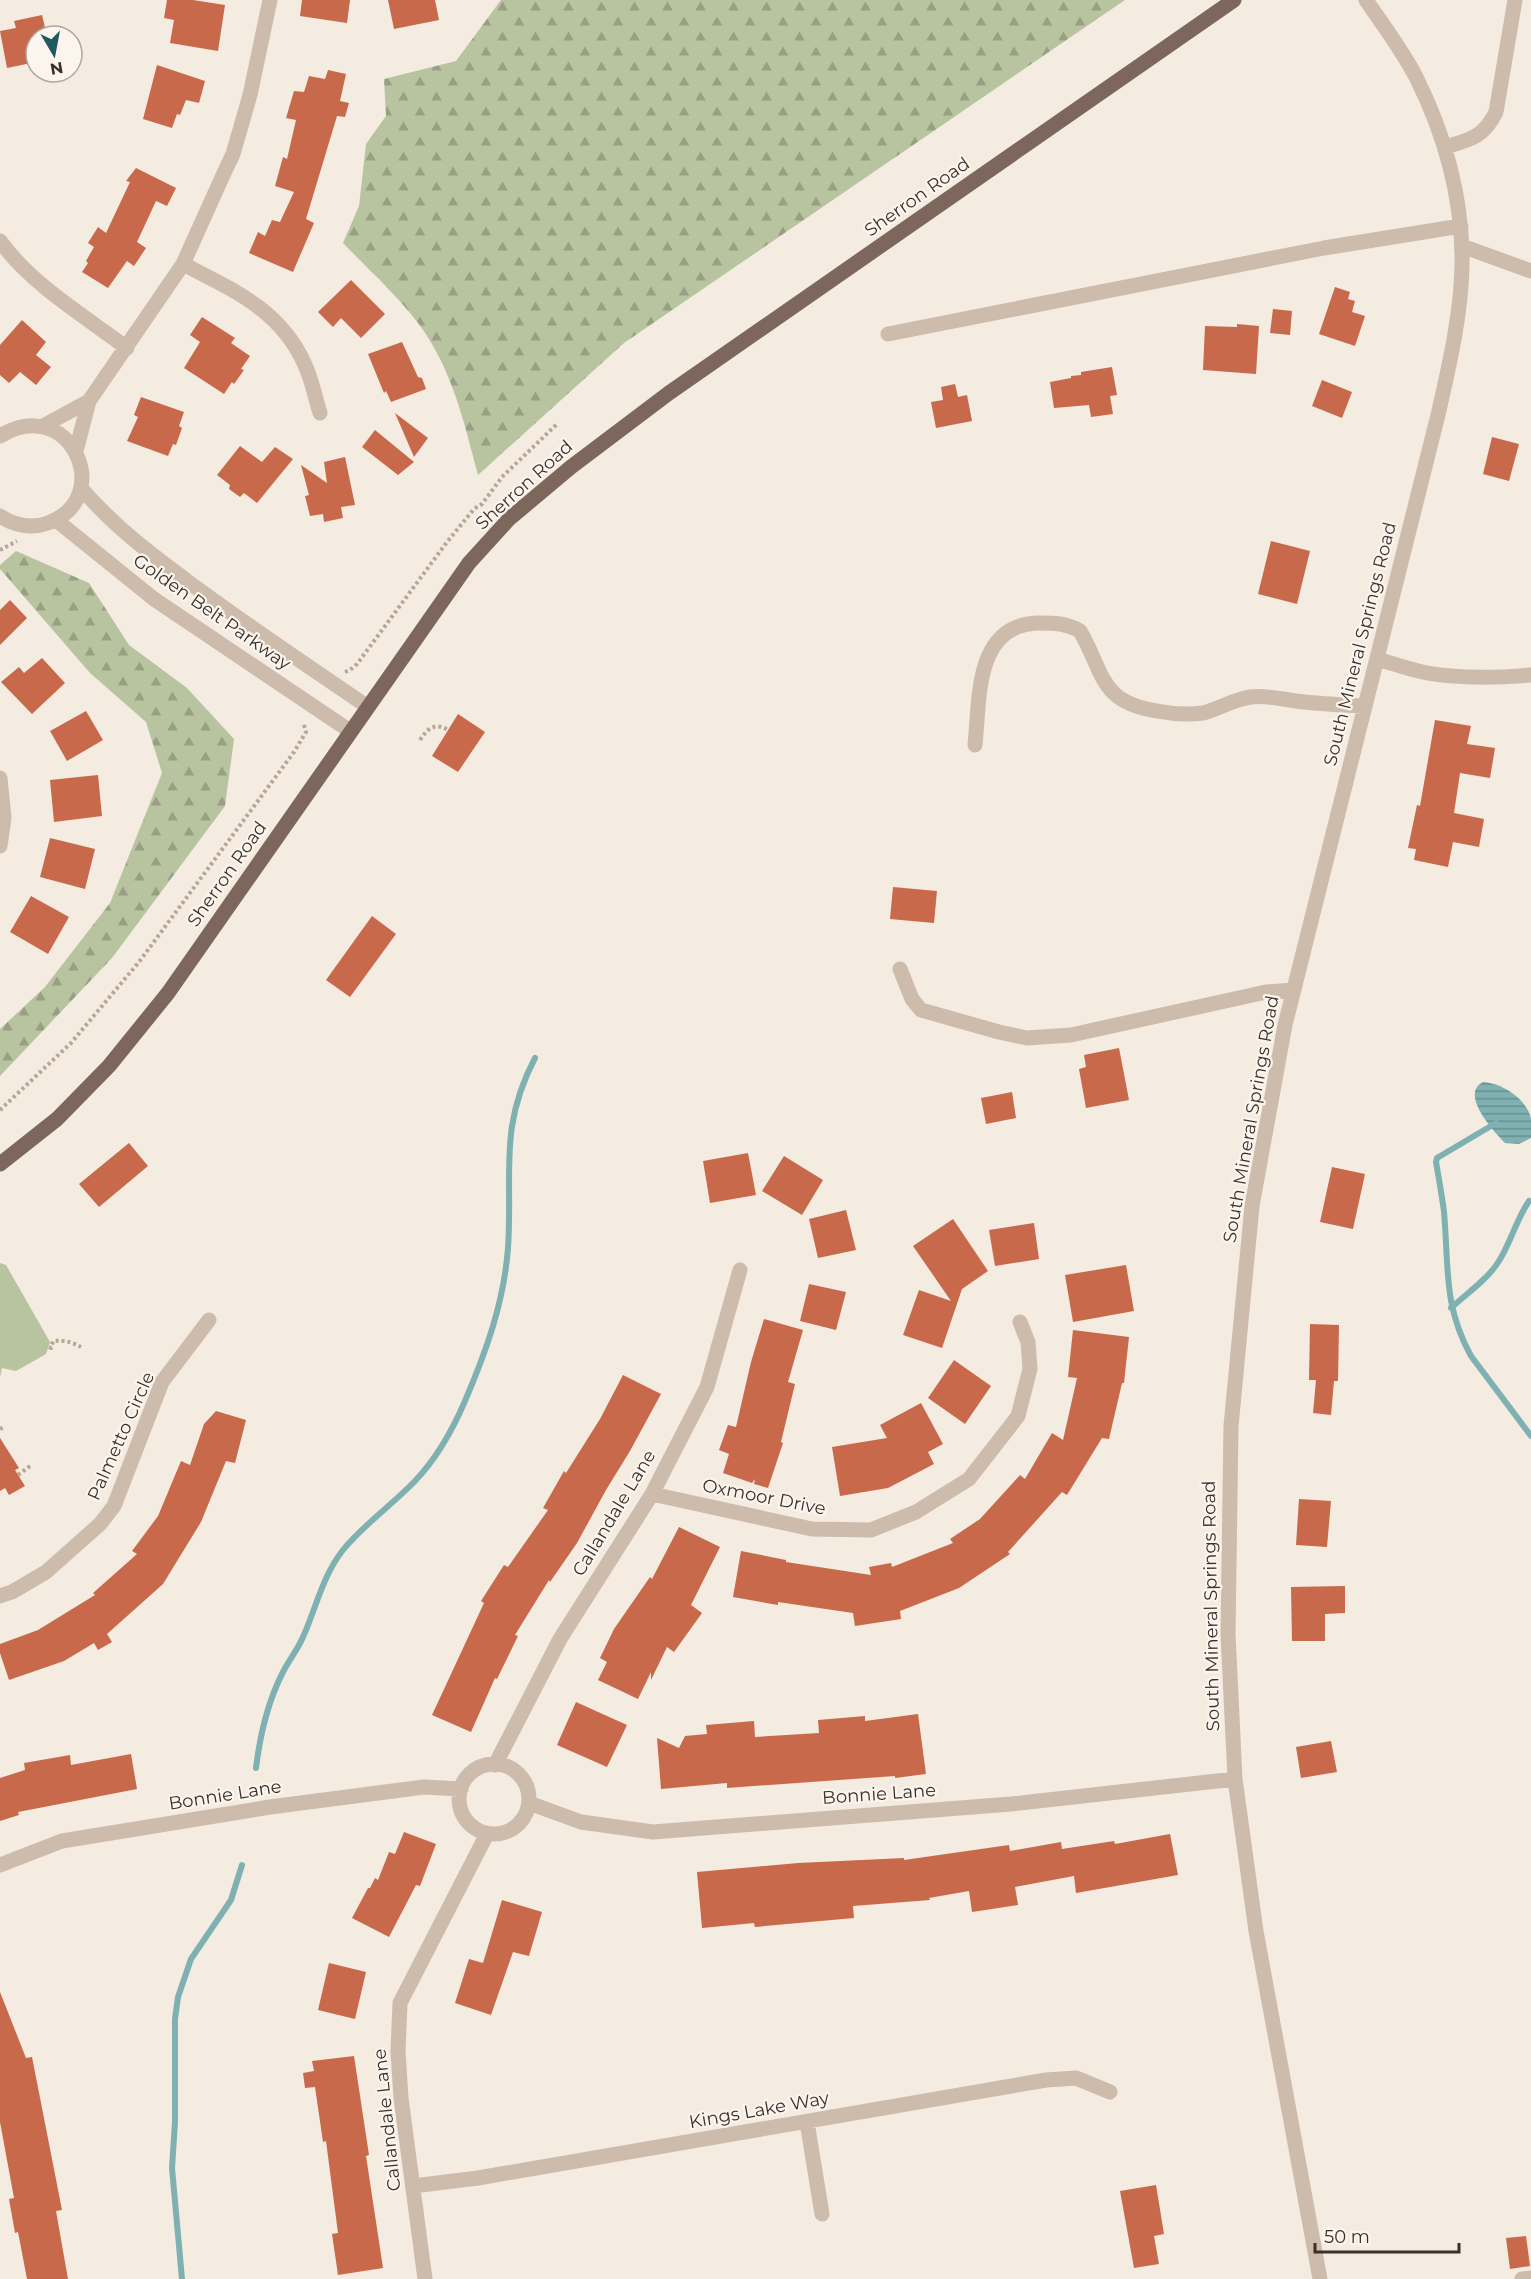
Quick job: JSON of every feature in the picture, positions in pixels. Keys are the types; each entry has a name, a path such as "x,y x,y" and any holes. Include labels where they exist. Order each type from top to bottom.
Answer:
{"main road":[{"name":"Sherron Road","path":"0,1164 57,1119 109,1066 168,993 469,563 509,519 571,467 669,393 1234,0"}],"street":[{"path":"76,451 89,401 183,264 233,154 250,95 270,0"},
{"name":"South Mineral Springs Road","path":"1320,2279 1257,1941 1235,1779 1228,1634 1231,1426 1252,1206 1273,1083 1294,990 1438,415 1460,292 1461,226 1445,147 1435,118 1415,75 1366,0"},
{"path":"1445,147 1478,136 1489,127 1496,112 1515,0"},
{"path":"888,334 1324,248 1461,226"},
{"path":"0,241 11,255 45,287 127,348"},
{"path":"1462,246 1531,271"},
{"path":"183,264 243,295 277,321 293,342 306,366 320,413"},
{"path":"43,426 89,401"},
{"path":"4,430 27,425 43,426 56,431 76,451 80,463 81,488 67,512 56,520 42,525 27,526 4,523"},
{"name":"Golden Belt Parkway","path":"81,488 102,513 138,545 368,707"},
{"name":"Golden Belt Parkway","path":"56,520 154,599 350,730"},
{"path":"975,745 984,666 989,652 995,642 1007,632 1034,623 1059,623 1080,631 1107,686 1116,697 1142,709 1193,714 1206,712 1248,697 1266,696 1332,705 1365,706"},
{"path":"1377,659 1425,673 1460,677 1495,678 1531,675"},
{"path":"0,778 4,818 0,846"},
{"path":"900,969 912,999 921,1010 1028,1038 1071,1035 1266,992 1294,990"},
{"name":"Callandale Lane","path":"495,1765 560,1639 652,1494 707,1387 740,1270"},
{"name":"Palmetto Circle","path":"0,1596 12,1592 46,1572 100,1524 114,1506 162,1382 208,1320"},
{"name":"Oxmoor Drive","path":"652,1494 812,1529 871,1530 916,1512 969,1479 1018,1416 1030,1369 1028,1342 1020,1322"},
{"path":"495,1765 516,1772 524,1781 529,1803 520,1823 499,1834 488,1834 476,1830 467,1822 461,1812 459,1801 466,1779 474,1771 484,1766 495,1765"},
{"name":"Bonnie Lane","path":"529,1803 581,1822 653,1832 1011,1804 1235,1779"},
{"name":"Bonnie Lane","path":"0,1865 62,1841 247,1810 424,1787 461,1789"},
{"name":"Callandale Lane","path":"425,2279 401,2098 398,2051 400,2003 488,1834"},
{"name":"Kings Lake Way","path":"413,2186 478,2178 1046,2080 1076,2078 1110,2092"},
{"path":"807,2122 822,2214"},
{"path":"1522,2279 1531,2278"}],"path":[{"path":"339,670 343,672 350,670 357,664 474,509 482,504 502,477 557,424"},
{"path":"0,1110 71,1043 145,954 294,753 306,732 304,725"},
{"path":"420,740 427,729 433,726 441,725 448,730"},
{"path":"49,1347 51,1348 54,1341 70,1341 81,1347"},
{"path":"0,1429 5,1426"},
{"path":"18,1475 30,1466"}],"green space":[{"path":"501,0 1125,0 624,343 478,475 456,396 430,340 401,302 343,243 359,206 366,144 386,116 384,79 456,61"},
{"path":"16,551 89,583 129,645 187,688 234,739 225,806 112,958 0,1076 0,1029 45,987 110,903 162,773 146,722 90,673 0,569 0,565"},
{"path":"0,1263 6,1265 50,1342 46,1354 16,1371 2,1368 0,1377"}],"water":[{"path":"1483,1082 1498,1085 1519,1099 1529,1112 1531,1138 1519,1144 1505,1143 1494,1131 1477,1104 1475,1095 1477,1088"}],"building":[{"path":"167,0 193,0 225,5 218,51 170,43 174,20 164,18"},
{"path":"302,0 350,0 347,23 300,16"},
{"path":"388,0 435,0 439,20 394,29"},
{"path":"42,15 44,24 24,24 24,64 7,68 0,31 16,28 14,21"},
{"path":"157,65 205,81 199,103 186,100 172,128 143,119"},
{"path":"328,70 346,74 340,101 349,103 345,117 337,116 306,219 314,223 293,272 249,253 258,232 265,236 272,220 280,222 294,192 275,186 283,157 287,159 296,120 286,118 294,91 304,92 309,76 325,79"},
{"path":"136,168 176,188 167,206 156,201 137,242 146,248 134,266 127,261 108,288 82,272 94,247 88,243 98,227 106,233 130,182 126,181"},
{"path":"351,280 385,314 361,338 341,318 333,327 318,312"},
{"path":"1335,287 1350,292 1348,299 1355,301 1352,312 1365,316 1355,346 1319,334"},
{"path":"1273,309 1292,311 1290,335 1270,333"},
{"path":"202,317 235,338 231,343 250,356 241,369 244,370 224,394 184,368 200,342 190,335"},
{"path":"22,320 46,342 36,355 51,367 36,385 20,372 9,383 0,375 0,345"},
{"path":"1237,324 1259,326 1256,374 1203,370 1205,326 1237,327"},
{"path":"402,342 426,389 391,402 386,391 384,393 368,354"},
{"path":"1112,367 1117,395 1110,396 1113,414 1091,417 1089,405 1054,408 1050,382 1081,375 1081,372"},
{"path":"1322,380 1352,392 1342,418 1312,406"},
{"path":"955,384 958,397 967,395 972,421 936,428 931,402 943,400 941,387"},
{"path":"141,397 184,412 179,426 182,428 176,445 173,444 168,456 127,441 138,417 134,415"},
{"path":"395,413 428,438 414,457"},
{"path":"375,430 414,462 398,475 362,447"},
{"path":"1492,437 1519,444 1509,481 1483,474"},
{"path":"240,446 262,462 275,447 293,459 257,503 244,493 240,497 229,489 230,485 217,475"},
{"path":"345,457 355,505 341,507 343,518 324,522 323,514 310,516 305,496 309,495 301,465 327,483 324,462"},
{"path":"1271,541 1310,551 1297,604 1258,594"},
{"path":"10,600 27,618 0,645 0,610"},
{"path":"42,658 65,683 32,714 1,682 19,667 24,673"},
{"path":"86,711 103,740 67,761 50,731"},
{"path":"458,714 485,732 458,772 432,756"},
{"path":"1435,720 1471,726 1467,744 1495,748 1490,778 1460,773 1454,813 1484,819 1479,847 1453,842 1448,867 1414,860 1416,849 1408,848 1417,805 1420,806"},
{"path":"98,775 102,816 54,822 50,780"},
{"path":"50,838 95,849 85,889 40,877"},
{"path":"893,887 937,891 934,923 890,919"},
{"path":"31,896 69,917 48,954 10,932"},
{"path":"372,916 396,934 350,997 326,980"},
{"path":"1119,1048 1129,1100 1086,1108 1079,1069 1086,1067 1084,1055"},
{"path":"1012,1092 1016,1118 986,1124 981,1098"},
{"path":"129,1143 148,1166 99,1207 79,1184"},
{"path":"748,1153 756,1195 710,1203 703,1161"},
{"path":"784,1156 823,1180 802,1215 762,1191"},
{"path":"1332,1167 1365,1174 1353,1229 1320,1222"},
{"path":"846,1210 856,1250 818,1258 809,1219"},
{"path":"953,1219 988,1271 962,1289 942,1348 903,1335 919,1290 951,1301 913,1246"},
{"path":"1034,1223 1039,1259 995,1266 989,1230"},
{"path":"1126,1265 1134,1311 1073,1322 1065,1275"},
{"path":"809,1284 846,1292 836,1330 800,1321"},
{"path":"764,1319 803,1330 788,1382 795,1384 781,1442 783,1443 768,1488 754,1484 755,1479 752,1483 723,1473 729,1454 719,1450 728,1425 736,1427"},
{"path":"1310,1324 1339,1325 1338,1381 1334,1381 1331,1415 1313,1413 1316,1380 1309,1380"},
{"path":"1073,1330 1129,1337 1124,1383 1122,1383 1109,1439 1102,1438 1067,1495 1062,1492 1008,1552 1010,1554 959,1588 900,1611 901,1619 855,1626 853,1613 778,1602 778,1605 733,1597 741,1551 786,1560 786,1562 871,1575 869,1567 891,1563 892,1567 953,1543 950,1539 980,1519 1020,1475 1025,1479 1052,1433 1063,1440 1077,1378 1068,1377"},
{"path":"954,1360 991,1386 965,1424 928,1398"},
{"path":"623,1375 661,1394 630,1451 577,1543 550,1582 549,1580 515,1635 518,1636 497,1679 495,1678 471,1732 432,1715 484,1603 481,1601 504,1565 508,1567 548,1510 543,1508 564,1471 566,1473 600,1419"},
{"path":"921,1403 943,1444 928,1452 934,1464 888,1488 840,1496 832,1447 887,1438 880,1425"},
{"path":"216,1411 246,1420 235,1463 226,1461 201,1522 163,1584 107,1634 112,1642 98,1650 94,1643 64,1661 9,1680 0,1653 0,1644 38,1630 95,1595 93,1593 137,1554 132,1551 158,1516 181,1461 190,1465 204,1424"},
{"path":"0,1438 19,1468 15,1470 25,1486 9,1495 5,1488 0,1491"},
{"path":"1299,1499 1331,1501 1327,1547 1296,1545"},
{"path":"679,1527 720,1547 691,1605 702,1613 674,1652 667,1647 651,1680 651,1672 638,1699 598,1680 607,1662 600,1658 614,1629 650,1577 652,1579"},
{"path":"1345,1586 1345,1613 1325,1614 1325,1641 1292,1641 1291,1587"},
{"path":"576,1702 627,1725 607,1767 557,1745"},
{"path":"918,1714 926,1774 895,1778 895,1776 727,1788 727,1783 661,1789 657,1738 679,1748 685,1736 707,1734 706,1725 754,1721 755,1737 819,1733 818,1720 865,1716 865,1721"},
{"path":"1331,1741 1337,1772 1301,1778 1296,1747"},
{"path":"131,1754 137,1789 18,1812 19,1815 0,1821 0,1778 25,1770 24,1763 70,1755 71,1765"},
{"path":"404,1832 436,1844 420,1886 416,1885 389,1937 352,1918 368,1888 375,1878 378,1880 389,1852 395,1854"},
{"path":"1170,1834 1178,1875 1076,1893 1074,1876 1015,1887 1018,1905 972,1912 969,1891 929,1898 930,1900 853,1906 854,1918 755,1927 754,1923 702,1928 697,1872 798,1863 904,1858 904,1860 1009,1845 1010,1851 1061,1842 1062,1849 1114,1841 1115,1844"},
{"path":"502,1900 542,1912 529,1956 513,1952 491,2015 455,2003 469,1959 483,1963"},
{"path":"329,1963 366,1972 355,2019 318,2010"},
{"path":"0,1992 26,2058 32,2057 62,2210 56,2211 68,2279 27,2279 18,2232 15,2233 9,2199 14,2198 0,2122"},
{"path":"354,2056 383,2268 338,2275 332,2234 338,2233 326,2141 323,2142 315,2087 305,2088 303,2073 314,2071 312,2061"},
{"path":"1156,2185 1164,2234 1154,2236 1159,2264 1134,2268 1120,2191"},
{"path":"1526,2236 1530,2266 1510,2269 1506,2238"}],"waterway":[{"path":"256,1768 262,1731 273,1695 283,1672 299,1646 330,1570 351,1541 406,1490 430,1463 455,1422 480,1364 493,1326 506,1268 510,1152 516,1107 523,1083 535,1058"},
{"path":"1496,1123 1437,1158 1444,1212 1449,1286 1456,1320 1471,1356 1531,1436"},
{"path":"1451,1308 1494,1268 1529,1201"},
{"path":"182,2279 172,2168 175,2122 175,2019 178,1997 191,1959 231,1900 242,1865"}]}
